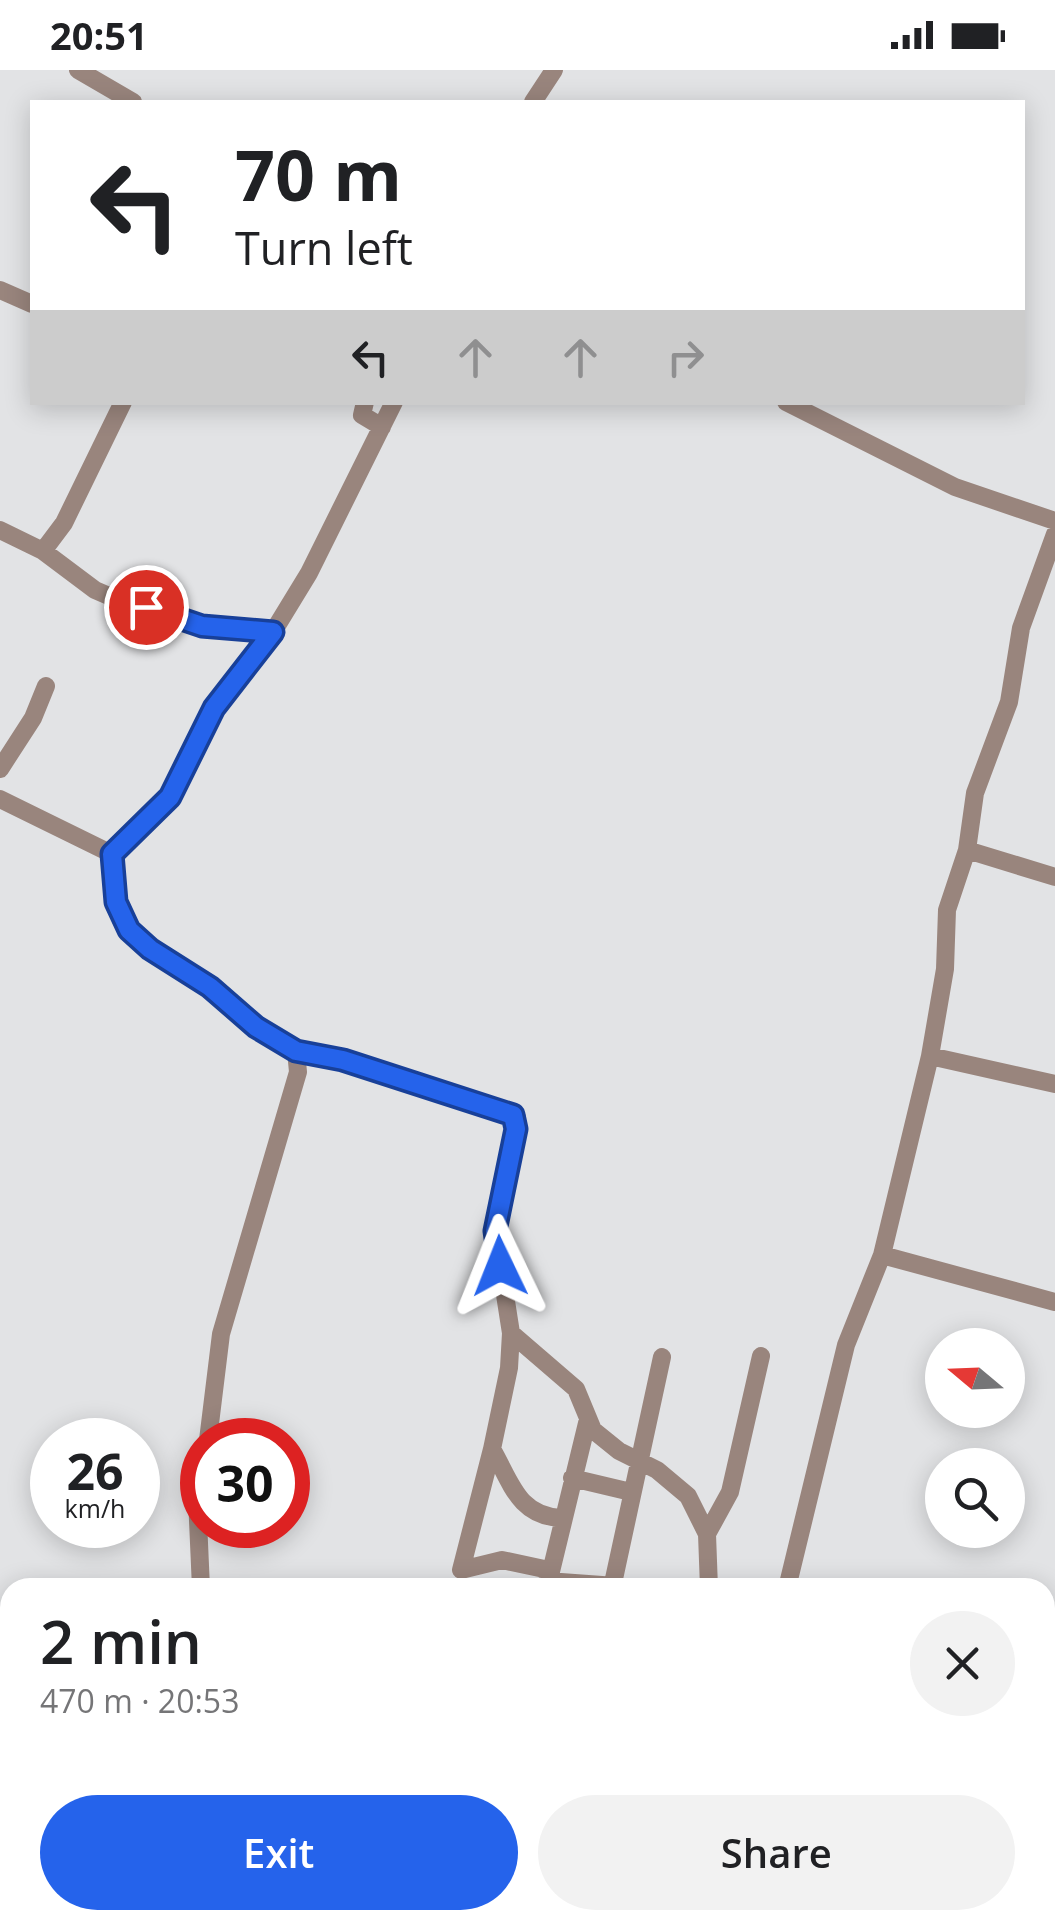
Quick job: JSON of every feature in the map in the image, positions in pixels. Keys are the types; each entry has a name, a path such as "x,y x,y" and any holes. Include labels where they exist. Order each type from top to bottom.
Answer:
{"street":[{"path":"78,70 130,100"},
{"path":"534,100 554,70"},
{"path":"0,290 30,303"},
{"path":"43,550 64,523 122,405"},
{"path":"364,405 362,414 382,427"},
{"path":"112,854 170,797 206,720 273,632 310,572 393,405"},
{"path":"792,405 955,487 1055,522"},
{"path":"0,530 43,550 73,576 125,602 202,626 273,632"},
{"path":"789,1578 846,1345 882,1255 930,1056 945,969 947,910 967,850 981,771 1013,686 1021,628 1053,555 1055,534"},
{"path":"0,769 33,718 46,686"},
{"path":"0,799 112,854"},
{"path":"967,850 1055,877"},
{"path":"112,854 116,902 129,930 150,949 210,987 256,1027 296,1051 343,1060 517,1118 495,1231 512,1333 510,1368 460,1578"},
{"path":"210,1418 220,1334 298,1072 296,1051"},
{"path":"930,1056 1055,1084"},
{"path":"882,1255 1055,1302"},
{"path":"512,1333 576,1389 587,1423 548,1578"},
{"path":"707,1534 730,1492 761,1356"},
{"path":"614,1578 662,1357"},
{"path":"587,1423 688,1496 707,1534 709,1578"},
{"path":"492,1448 525,1507 541,1517 561,1518"},
{"path":"572,1478 632,1492"},
{"path":"199,1548 201,1578"},
{"path":"460,1578 502,1560 546,1578"}],"route":[{"path":"146,607 202,626 273,632 199,732 170,797 112,854 121,916 129,930 150,949 210,987 256,1027 296,1051 343,1060 492,1106 517,1118 495,1231 500,1266"}]}
